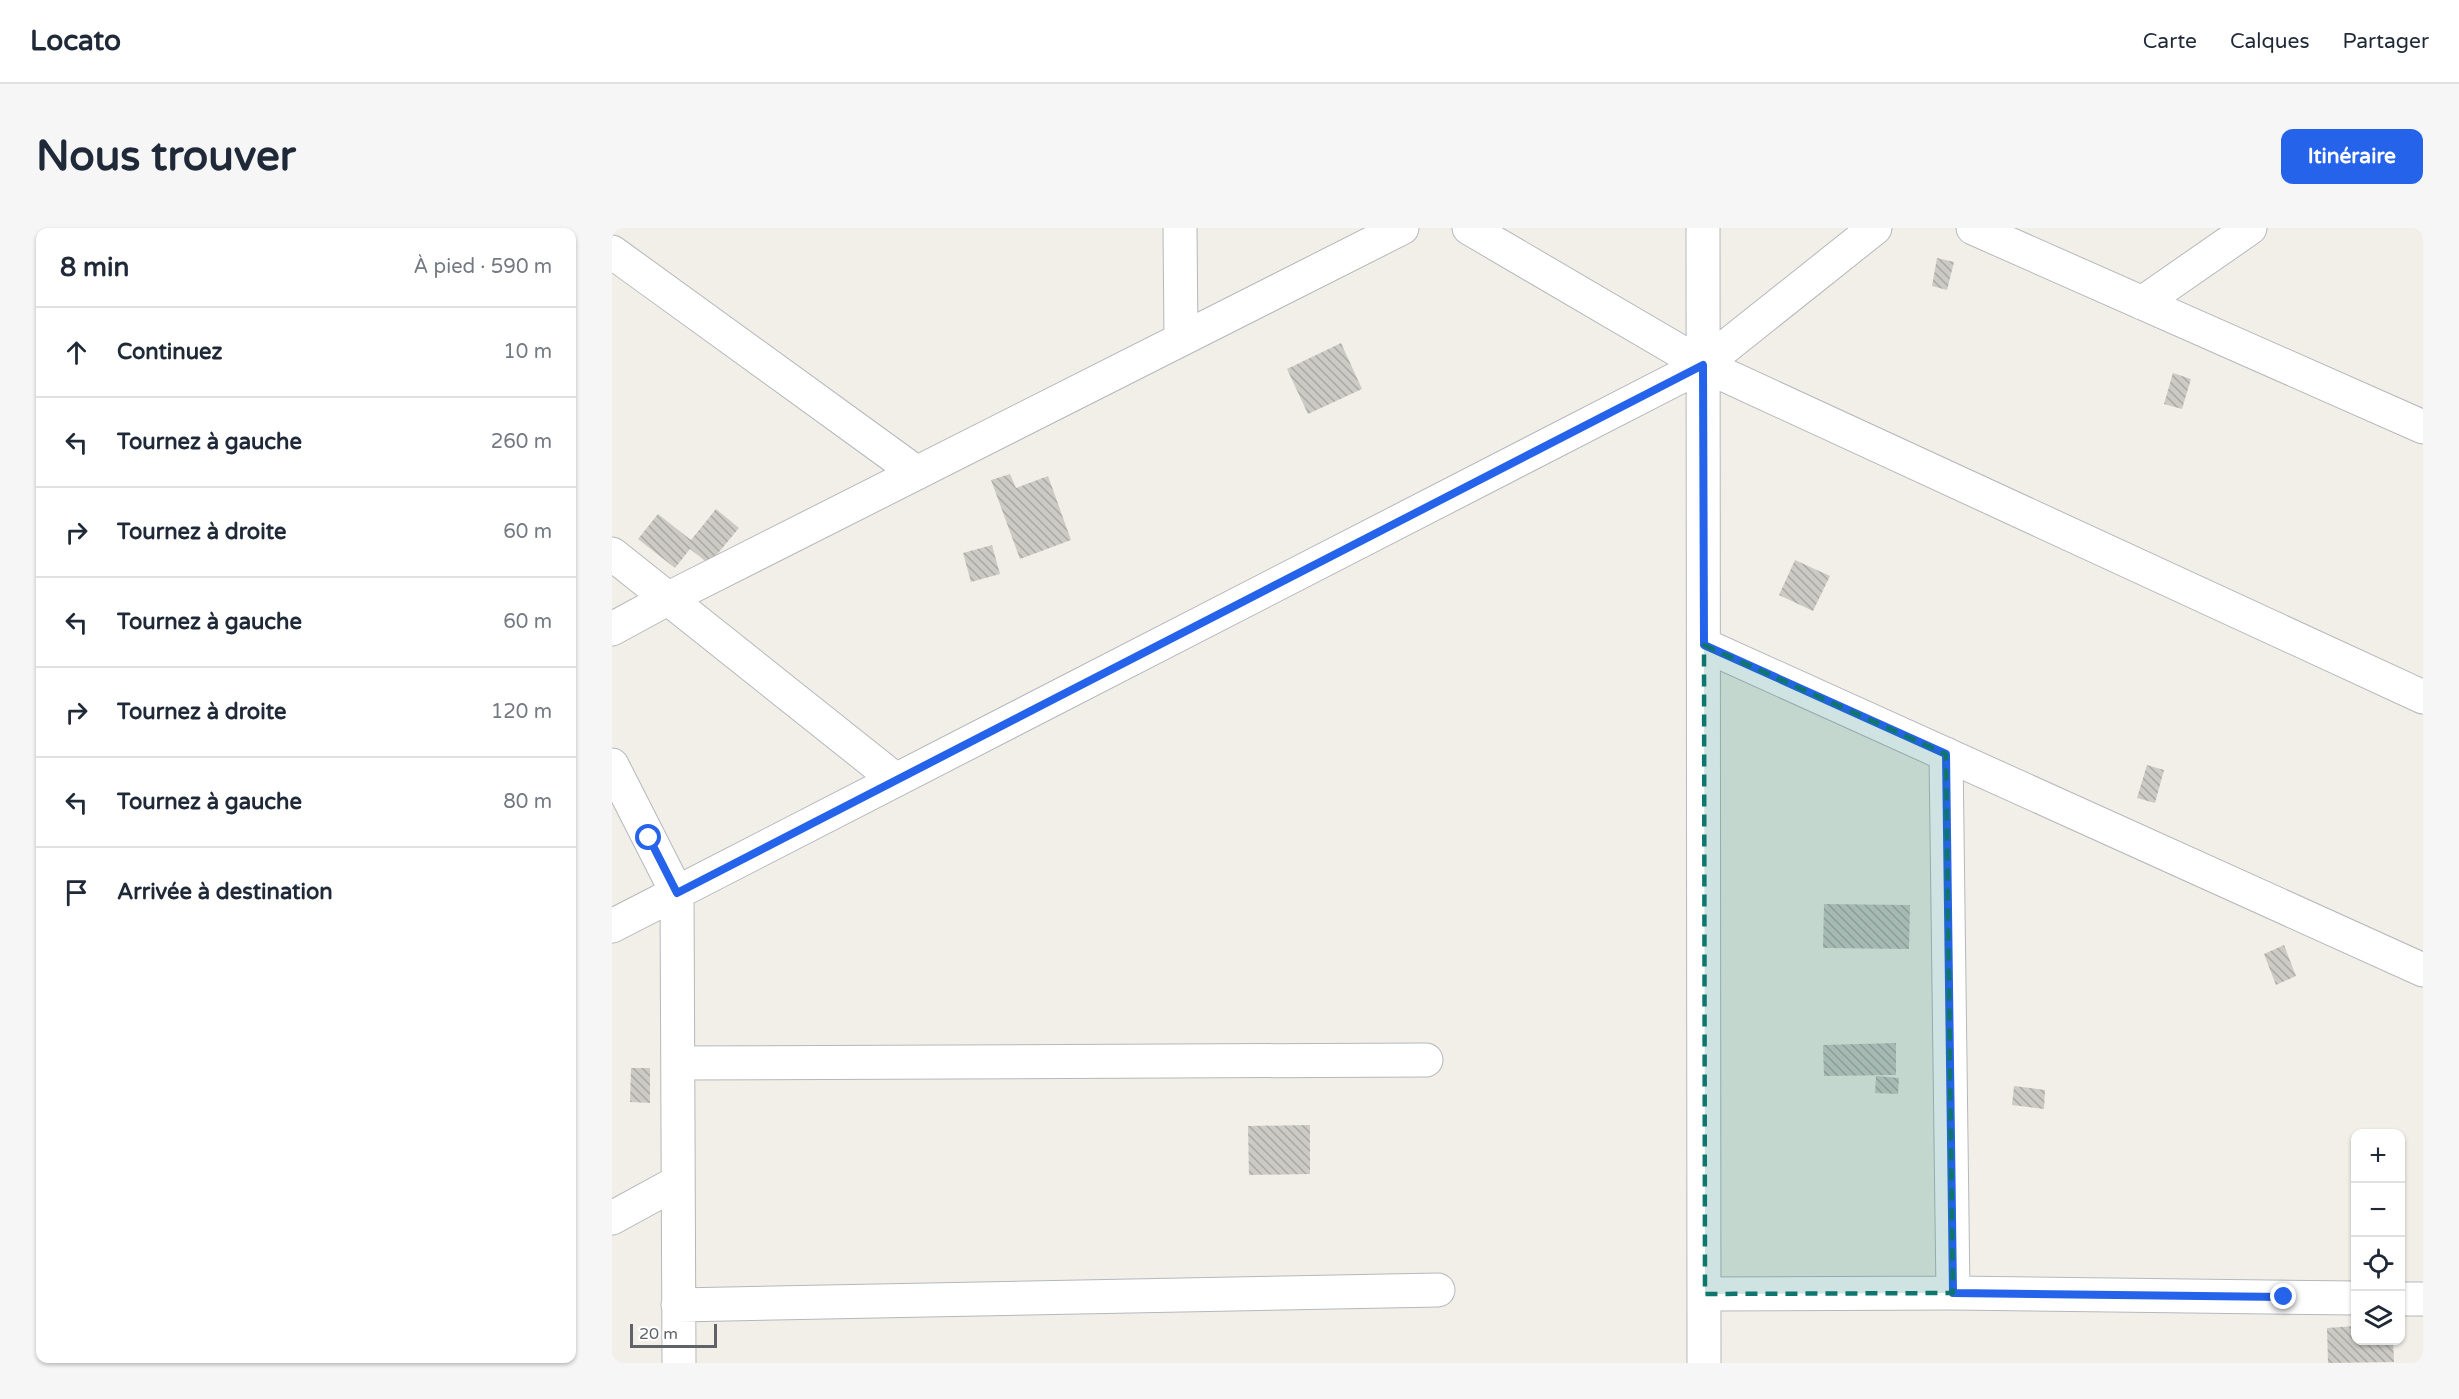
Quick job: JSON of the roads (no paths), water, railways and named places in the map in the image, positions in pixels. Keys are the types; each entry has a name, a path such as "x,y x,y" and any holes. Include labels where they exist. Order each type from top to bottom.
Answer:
{"street":[{"path":"1180,228 1181,339"},
{"path":"612,629 669,598 1402,228"},
{"path":"1469,228 1703,365 2423,697"},
{"path":"1703,228 1704,1363"},
{"path":"612,926 1703,365 1875,228"},
{"path":"1973,228 2423,427"},
{"path":"2142,303 2250,228"},
{"path":"612,252 917,473"},
{"path":"612,554 896,780"},
{"path":"1704,645 2423,970"},
{"path":"1946,754 1953,1293"},
{"path":"612,765 677,893 676,1183 679,1363"},
{"path":"678,1063 1426,1060"},
{"path":"612,1218 676,1183"},
{"path":"678,1305 1438,1290"},
{"path":"1705,1294 1953,1293 2351,1298"},
{"path":"2405,1299 2423,1299"}]}
